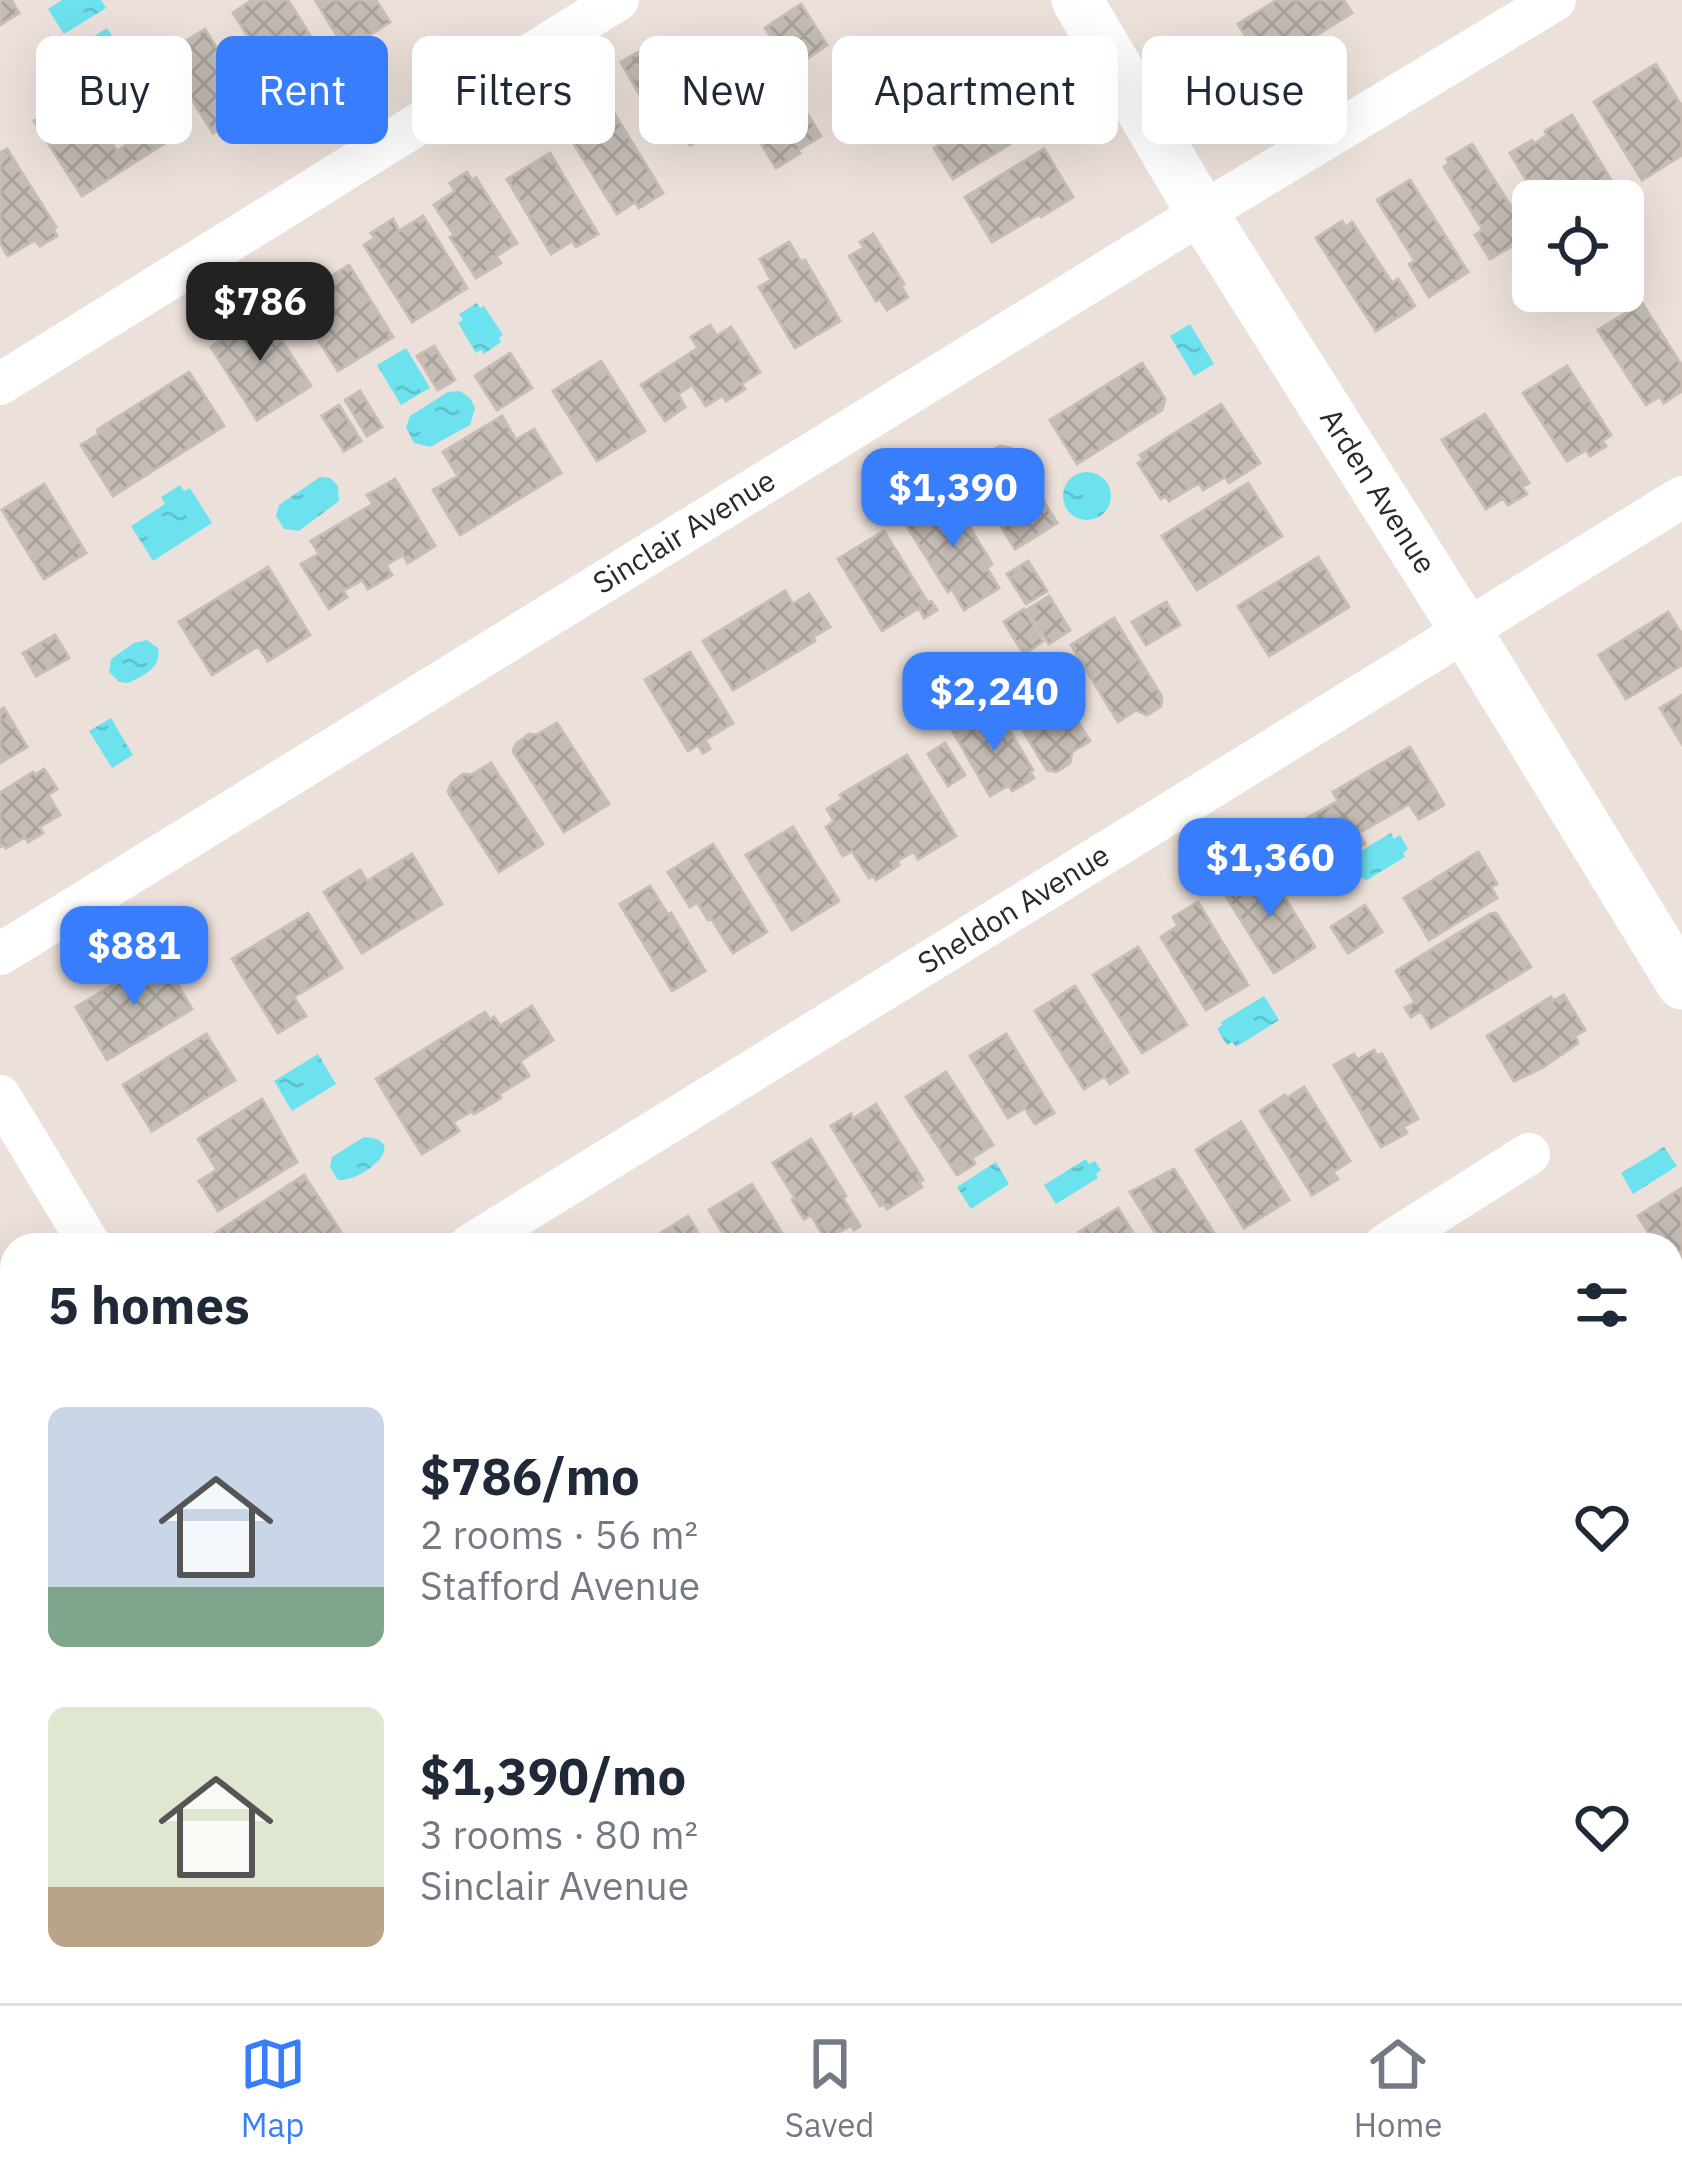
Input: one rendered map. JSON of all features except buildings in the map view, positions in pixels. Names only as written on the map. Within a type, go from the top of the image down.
[{"type":"street","points":[[0,384],[617,0]]},
{"type":"street","name":"Arden Avenue","points":[[1077,0],[1202,213],[1682,983]]},
{"type":"street","name":"Sinclair Avenue","points":[[0,954],[1555,0]]},
{"type":"street","name":"Sheldon Avenue","points":[[489,1233],[1682,497]]},
{"type":"street","points":[[0,1096],[83,1233]]},
{"type":"street","points":[[1403,1233],[1529,1154]]},
{"type":"water","points":[[62,0],[101,0],[106,8],[64,34],[48,9]]},
{"type":"water","points":[[477,303],[503,335],[484,354],[476,353],[458,323],[463,320],[459,314]]},
{"type":"water","points":[[1190,324],[1214,364],[1194,376],[1170,336]]},
{"type":"water","points":[[406,348],[430,388],[401,405],[377,365]]},
{"type":"water","points":[[460,391],[475,408],[470,425],[430,447],[414,443],[406,427],[410,416],[448,392]]},
{"type":"water","points":[[1087,472],[1104,479],[1111,496],[1104,513],[1087,520],[1070,513],[1063,496],[1070,479]]},
{"type":"water","points":[[320,477],[338,486],[339,501],[299,531],[284,529],[276,516],[279,505]]},
{"type":"water","points":[[180,485],[184,491],[190,488],[212,523],[153,561],[131,526],[165,504],[161,497]]},
{"type":"water","points":[[147,640],[158,648],[154,666],[128,683],[119,682],[109,672],[111,659]]},
{"type":"water","points":[[111,718],[133,755],[112,768],[89,731]]},
{"type":"water","points":[[1391,833],[1394,839],[1400,835],[1408,849],[1405,857],[1367,880],[1359,877],[1352,856]]},
{"type":"water","points":[[1264,996],[1279,1020],[1236,1047],[1232,1042],[1227,1045],[1217,1029],[1221,1022]]},
{"type":"water","points":[[318,1054],[336,1084],[292,1111],[274,1081]]},
{"type":"water","points":[[364,1137],[378,1139],[384,1152],[360,1174],[338,1180],[330,1167],[332,1157]]},
{"type":"water","points":[[1664,1147],[1677,1166],[1633,1194],[1621,1173]]},
{"type":"water","points":[[1086,1159],[1089,1164],[1095,1161],[1101,1170],[1098,1178],[1056,1204],[1044,1185]]},
{"type":"water","points":[[996,1162],[1009,1184],[971,1209],[957,1187]]}]
